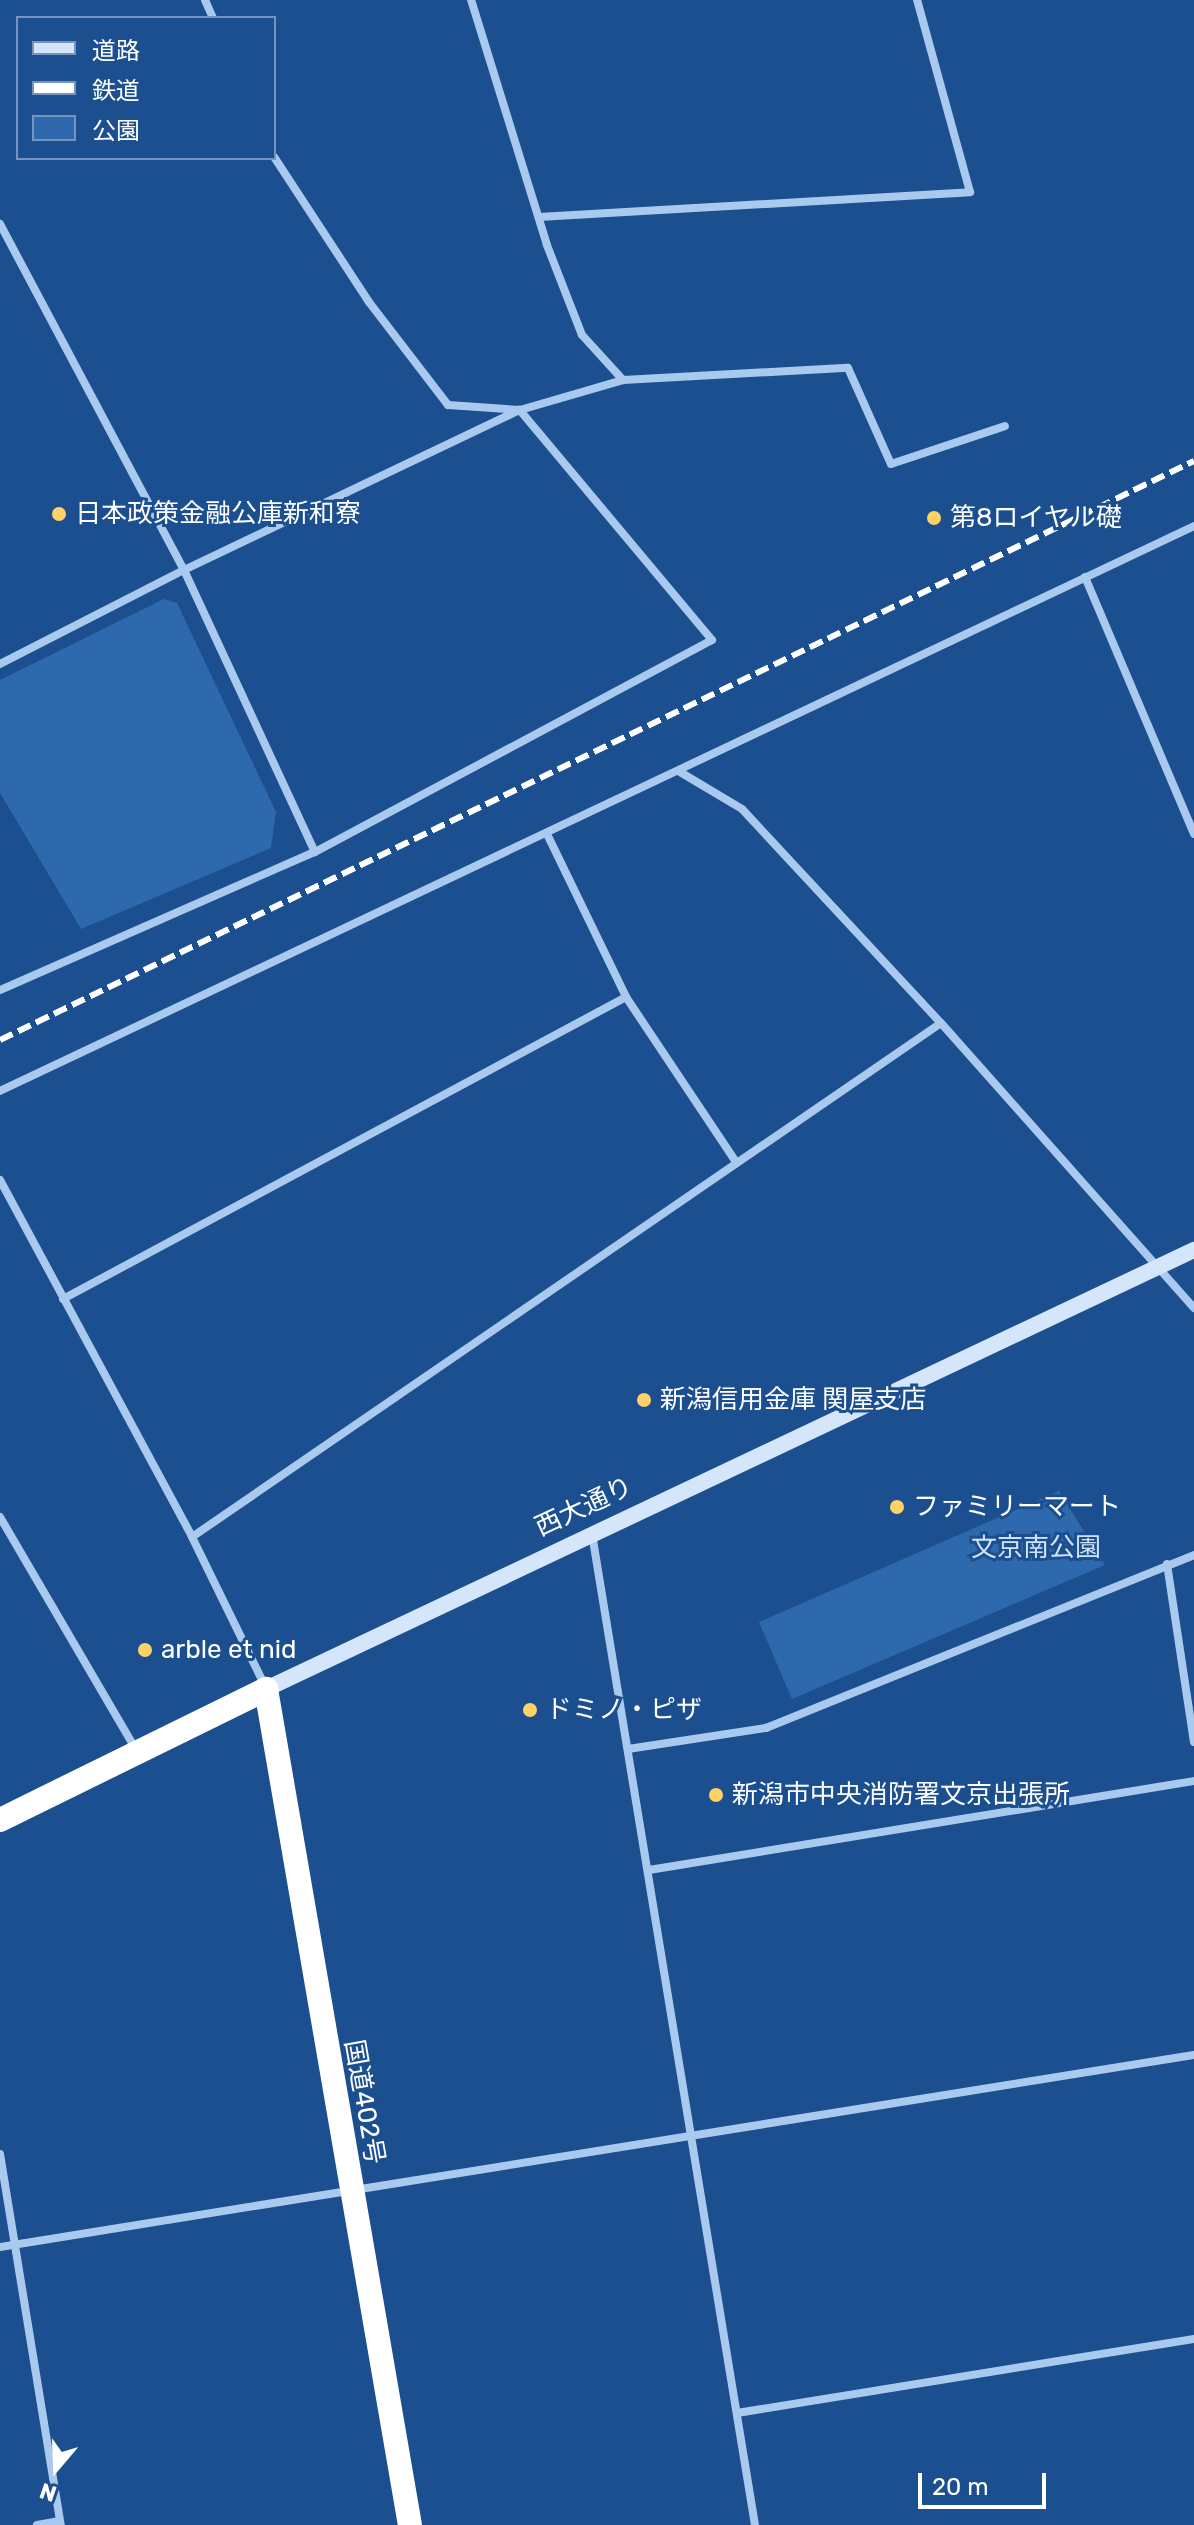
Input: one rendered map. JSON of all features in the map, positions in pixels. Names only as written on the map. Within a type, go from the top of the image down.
[{"type":"highway","name":"西大通り","points":[[0,1820],[266,1689]]},
{"type":"highway","name":"国道402号","points":[[266,1689],[410,2525]]},
{"type":"street","points":[[471,0],[539,217],[582,335],[623,380]]},
{"type":"street","points":[[539,217],[970,192],[917,0]]},
{"type":"street","points":[[0,990],[315,852],[712,640],[520,410],[448,405],[369,302],[276,160]]},
{"type":"street","points":[[0,224],[184,570],[315,852]]},
{"type":"street","points":[[0,664],[184,570],[520,410],[623,380],[848,368],[891,464],[1005,426]]},
{"type":"street","points":[[0,1091],[680,772],[1194,526]]},
{"type":"street","points":[[1085,577],[1194,834]]},
{"type":"street","points":[[680,772],[742,809],[941,1023],[1194,1308]]},
{"type":"street","points":[[547,834],[626,997],[736,1162]]},
{"type":"street","points":[[63,1299],[626,997]]},
{"type":"street","points":[[192,1537],[941,1023]]},
{"type":"street","points":[[0,1180],[192,1537],[266,1689]]},
{"type":"street","name":"西大通り","points":[[266,1689],[1194,1250]]},
{"type":"street","points":[[0,1517],[137,1752]]},
{"type":"street","points":[[592,1533],[755,2525]]},
{"type":"street","points":[[628,1749],[766,1728],[1194,1555]]},
{"type":"street","points":[[1167,1564],[1194,1742]]},
{"type":"street","points":[[649,1870],[1194,1781]]},
{"type":"street","points":[[0,2247],[1194,2055]]},
{"type":"street","points":[[0,2154],[60,2523],[37,2525]]},
{"type":"street","points":[[737,2413],[1194,2339]]},
{"type":"green space","points":[[164,599],[177,603],[276,812],[271,848],[81,929],[0,793],[0,680]]},
{"type":"green space","name":"文京南公園","points":[[1059,1491],[1105,1565],[792,1699],[759,1622]]},
{"type":"railway","points":[[0,1040],[1194,461]]},
{"type":"place","name":"日本政策金融公庫新和寮","points":[[59,514]]},
{"type":"place","name":"第8ロイヤル礎","points":[[934,518]]},
{"type":"place","name":"新潟信用金庫 関屋支店","points":[[644,1400]]},
{"type":"place","name":"ファミリーマート","points":[[897,1507]]},
{"type":"place","name":"arble et nid","points":[[145,1650]]},
{"type":"place","name":"ドミノ・ピザ","points":[[530,1710]]},
{"type":"place","name":"新潟市中央消防署文京出張所","points":[[716,1795]]}]
